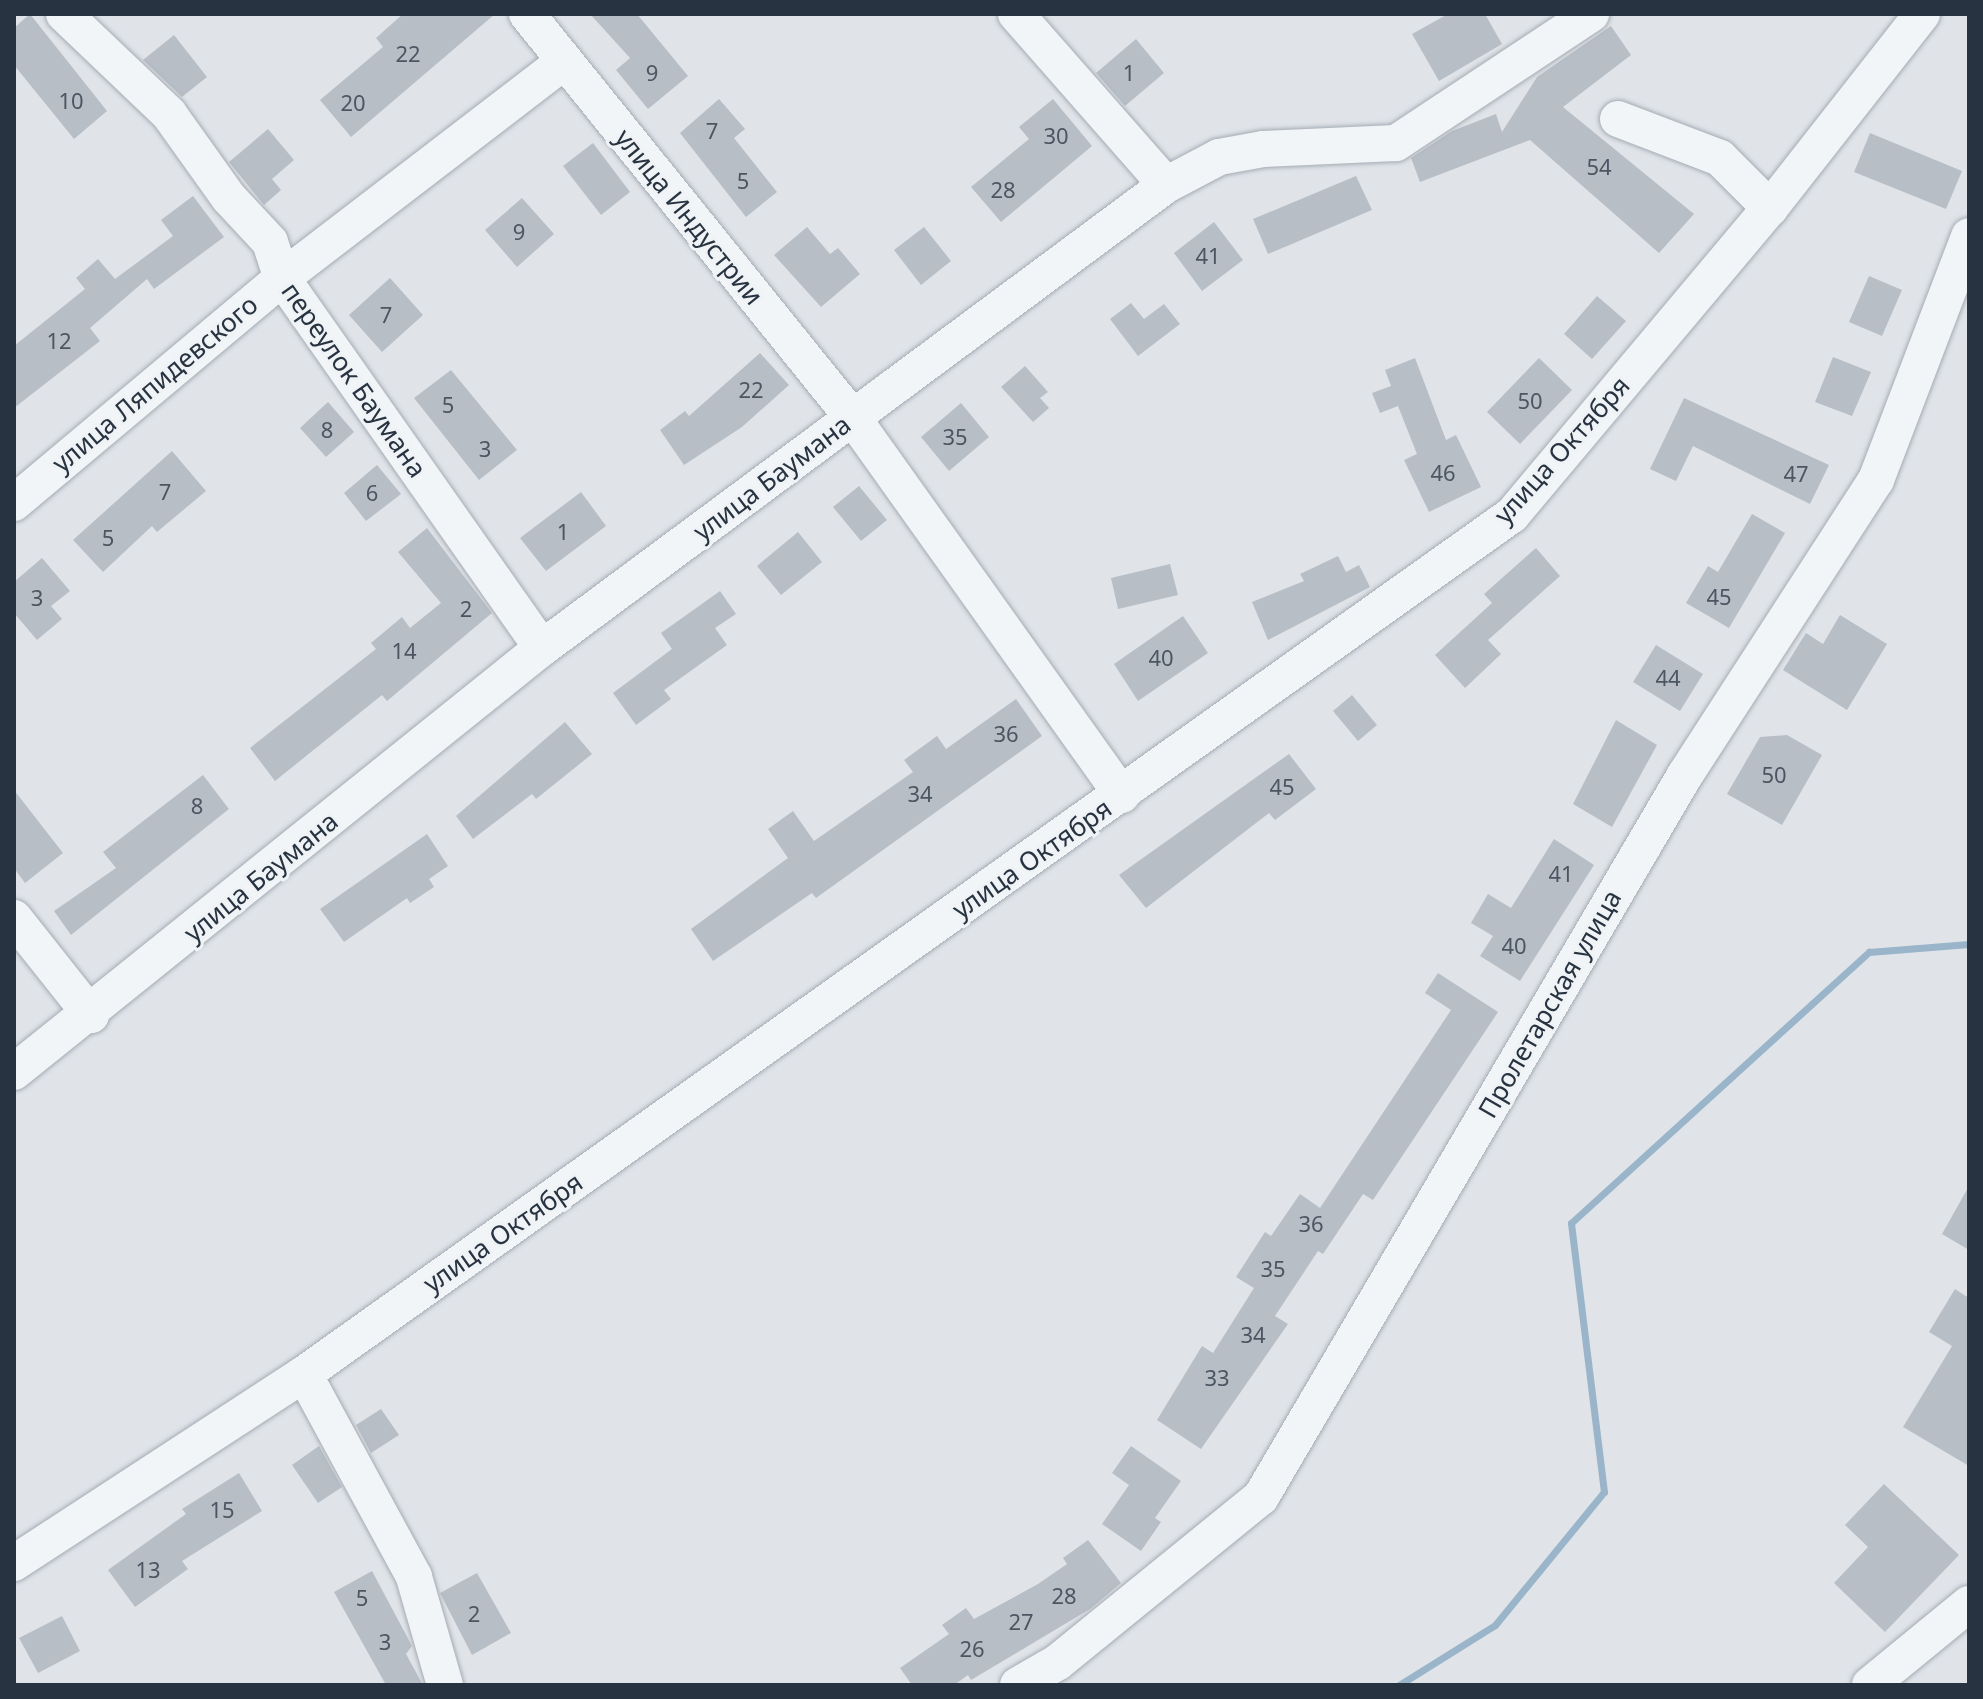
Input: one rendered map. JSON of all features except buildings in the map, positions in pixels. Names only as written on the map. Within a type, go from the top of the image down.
[{"type":"street","name":"переулок Баумана","points":[[64,14],[169,114],[229,198],[270,242],[282,278],[542,648]]},
{"type":"street","name":"улица Индустрии","points":[[527,14],[853,418],[1122,795]]},
{"type":"street","points":[[1016,14],[1166,185]]},
{"type":"street","name":"улица Баумана","points":[[14,1072],[91,1015],[542,648],[1166,185],[1219,157],[1263,149],[1396,143],[1591,14]]},
{"type":"street","name":"улица Октября","points":[[14,1563],[304,1374],[1512,515],[1770,208],[1922,14]]},
{"type":"street","name":"улица Ляпидевского","points":[[14,503],[282,278],[564,62]]},
{"type":"street","points":[[1618,119],[1720,158],[1770,208]]},
{"type":"street","name":"Пролетарская улица","points":[[1018,1685],[1058,1662],[1261,1497],[1685,775],[1876,480],[1969,236]]},
{"type":"street","points":[[14,918],[91,1015]]},
{"type":"street","points":[[304,1374],[414,1577],[445,1685]]},
{"type":"street","points":[[1870,1685],[1969,1604]]},
{"type":"waterway","points":[[1399,1685],[1495,1625],[1604,1492],[1571,1223],[1869,952],[1969,944]]}]
